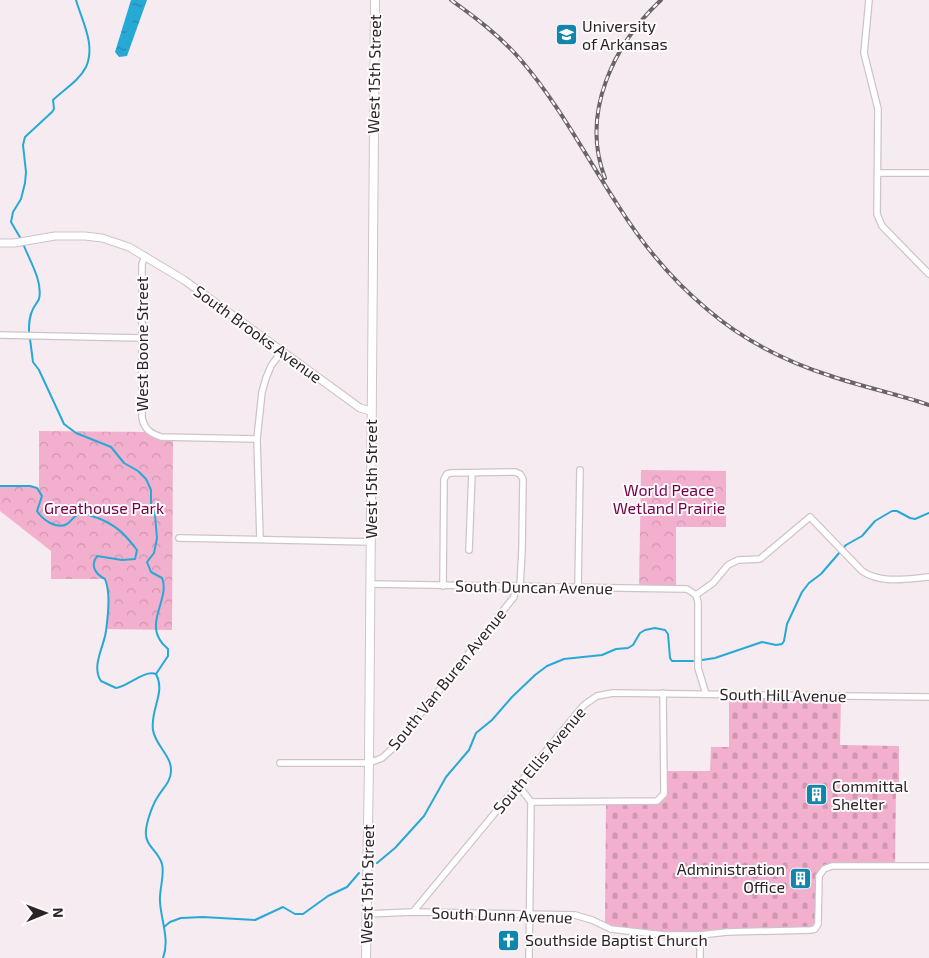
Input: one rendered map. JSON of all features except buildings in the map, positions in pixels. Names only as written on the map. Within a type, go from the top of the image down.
[{"type":"main road","name":"West 15th Street","points":[[366,958],[370,763],[375,0]]},
{"type":"street","points":[[869,0],[864,53],[878,109],[877,214],[882,226],[929,274]]},
{"type":"street","points":[[878,173],[929,173]]},
{"type":"street","name":"South Brooks Avenue","points":[[0,243],[14,243],[55,236],[85,236],[129,247],[184,280],[360,408],[371,412]]},
{"type":"street","name":"West Boone Street","points":[[145,256],[142,264],[141,338],[142,418],[144,426],[148,431],[161,437],[258,439]]},
{"type":"street","points":[[0,335],[141,338]]},
{"type":"street","points":[[260,538],[258,439],[262,392],[271,366],[282,352]]},
{"type":"street","points":[[578,587],[580,470]]},
{"type":"street","points":[[443,586],[444,479],[447,474],[515,472],[520,474],[523,479],[522,550],[518,587]]},
{"type":"street","points":[[469,550],[472,473]]},
{"type":"street","points":[[696,595],[713,583],[728,565],[738,560],[760,559],[810,517],[870,576],[882,579],[929,577]]},
{"type":"street","points":[[180,538],[260,538],[371,542]]},
{"type":"street","name":"South Duncan Avenue","points":[[371,584],[687,589],[696,595]]},
{"type":"street","name":"South Van Buren Avenue","points":[[370,763],[382,758],[392,749],[514,597],[518,587]]},
{"type":"street","name":"South Hill Avenue","points":[[696,595],[698,602],[698,668],[706,694],[929,697]]},
{"type":"street","name":"South Ellis Avenue","points":[[414,912],[590,700],[605,693],[706,694]]},
{"type":"street","points":[[530,802],[653,802],[661,798],[664,789],[663,693]]},
{"type":"street","points":[[280,763],[370,763]]},
{"type":"street","points":[[518,785],[530,802],[529,958]]},
{"type":"street","name":"South Dunn Avenue","points":[[366,914],[414,912],[575,916],[592,920],[611,929],[664,935],[816,929],[818,924],[819,876],[824,868],[832,866],[929,866]]},
{"type":"street","points":[[700,935],[700,958]]},
{"type":"green space","name":"Greathouse Park","points":[[39,431],[147,432],[173,437],[172,630],[106,629],[108,594],[105,579],[51,579],[51,551],[0,511],[0,486],[30,486],[39,488]]},
{"type":"green space","name":"World Peace Wetland Prairie","points":[[641,470],[726,471],[726,527],[676,527],[676,589],[639,588]]},
{"type":"green space","points":[[729,694],[841,696],[840,745],[899,746],[899,786],[896,787],[895,866],[832,866],[820,872],[817,927],[677,935],[605,926],[606,802],[661,798],[664,771],[710,771],[711,747],[729,747]]},
{"type":"water","points":[[131,0],[147,0],[127,56],[119,57],[115,52]]},
{"type":"waterway","points":[[21,239],[11,222],[13,212],[21,199],[25,183],[26,172],[23,145],[25,137],[52,112],[54,109],[53,100],[79,77],[89,59],[89,42],[76,0]]},
{"type":"waterway","points":[[24,246],[35,272],[40,292],[39,299],[31,314],[29,332]]},
{"type":"waterway","points":[[30,339],[33,362],[39,370],[64,424],[76,433],[111,447],[124,463],[138,471],[146,479],[151,490],[151,505],[155,515],[157,538],[154,553],[147,562],[151,572],[162,578],[164,585],[156,625],[160,640],[168,649],[168,656],[156,674],[159,681],[159,695],[154,715],[153,730],[157,741],[169,760],[171,775],[152,809],[146,835],[149,844],[160,859],[163,869],[160,897],[166,944],[163,958]]},
{"type":"waterway","points":[[0,486],[30,486],[37,488],[42,496],[37,511],[54,525],[67,524],[76,515],[83,513],[110,524],[120,531],[137,550],[135,559],[122,560],[97,556],[95,559],[94,566],[96,572],[105,579],[108,598],[106,631],[97,669],[101,681],[116,688],[146,674],[156,674]]},
{"type":"waterway","points":[[702,660],[715,658],[762,642],[776,645],[782,644],[787,624],[802,592],[809,583],[821,574],[846,545],[862,536],[875,521],[892,511],[897,511],[915,519],[929,513]]},
{"type":"waterway","points":[[377,863],[395,848],[424,816],[446,777],[469,750],[476,733],[492,720],[535,675],[547,666],[564,659],[602,655],[616,649],[628,648],[633,645],[640,633],[655,628],[665,630],[668,634],[670,658],[672,661],[693,661]]},
{"type":"waterway","points":[[164,927],[170,922],[181,918],[203,917],[255,920],[283,907],[295,914],[303,914],[328,896],[347,887],[359,873]]},
{"type":"railway","points":[[451,0],[496,35],[534,76],[560,112],[638,235],[659,262],[695,299],[736,331],[782,357],[843,380],[929,405]]},
{"type":"railway","points":[[605,178],[598,153],[597,129],[599,105],[606,81],[629,37],[661,0]]},
{"type":"place","name":"University of Arkansas","points":[[566,35]]},
{"type":"place","name":"Committal Shelter","points":[[816,795]]},
{"type":"place","name":"Administration Office","points":[[801,878]]},
{"type":"place","name":"Southside Baptist Church","points":[[509,940]]}]
